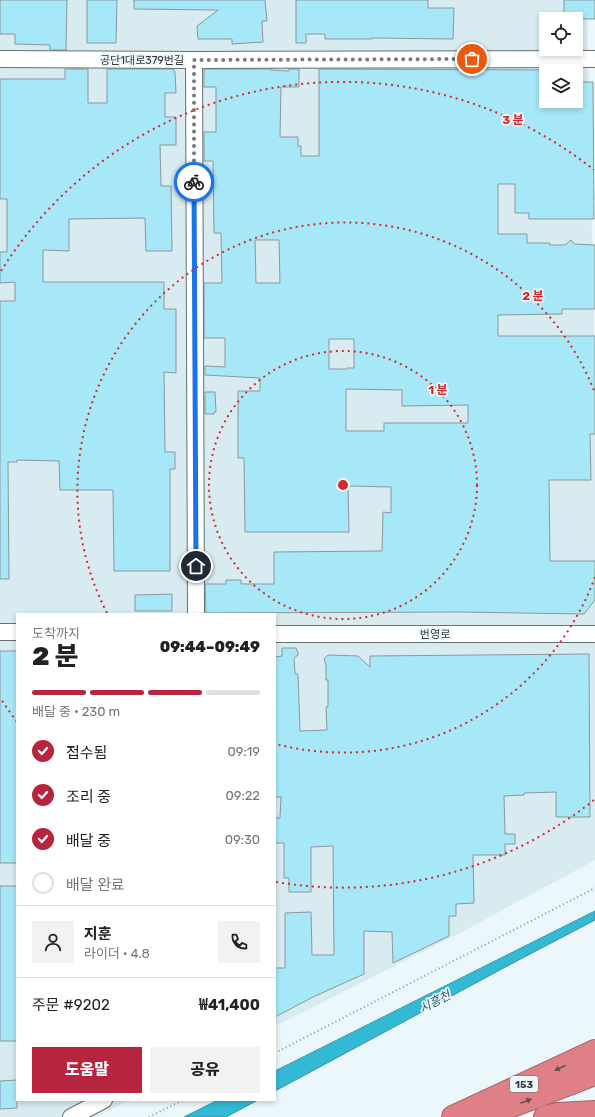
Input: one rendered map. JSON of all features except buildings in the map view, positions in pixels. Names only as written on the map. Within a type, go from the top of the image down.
[{"type":"highway","name":"153","points":[[452,1117],[595,1051]]},
{"type":"highway","name":"153","points":[[490,1117],[507,1108],[595,1074]]},
{"type":"highway","points":[[545,1117],[558,1114],[595,1112]]},
{"type":"street","name":"공단1대로379번길","points":[[0,59],[595,59]]},
{"type":"street","points":[[194,60],[196,613]]},
{"type":"street","points":[[0,632],[16,632]]},
{"type":"street","name":"번영로","points":[[276,634],[595,634]]},
{"type":"street","points":[[71,1117],[102,1101]]},
{"type":"path","points":[[276,1052],[595,888]]},
{"type":"path","points":[[149,1117],[181,1101]]},
{"type":"shaded area","points":[[0,0],[587,0],[595,378],[595,860],[460,933],[276,1025],[276,613],[16,613],[16,1101],[127,1101],[96,1117],[0,1117]]},
{"type":"water","name":"시흥천","points":[[595,911],[595,920],[276,1090],[276,1070]]},
{"type":"water","points":[[216,1101],[256,1101],[226,1117],[184,1117]]},
{"type":"way so far","points":[[194,182],[194,60],[472,59]]},
{"type":"route","points":[[194,182],[196,566]]}]
